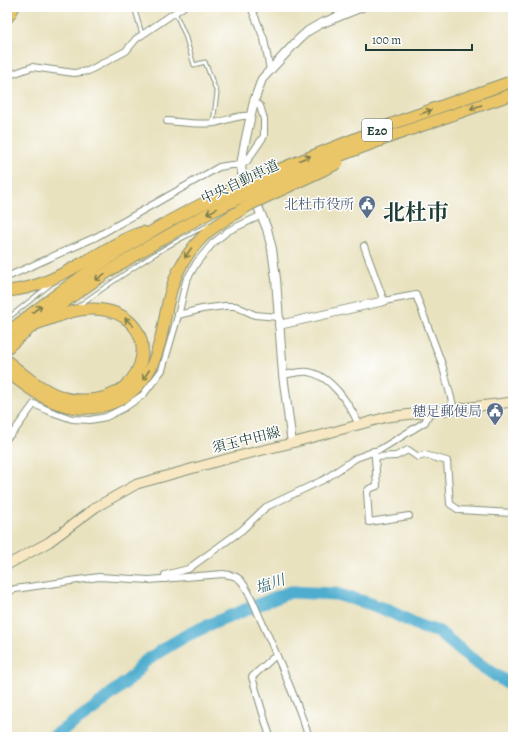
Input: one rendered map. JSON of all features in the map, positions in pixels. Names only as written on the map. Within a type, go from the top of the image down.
[{"type":"highway","points":[[7,18],[14,7]]},
{"type":"highway","name":"中央自動車道","points":[[7,333],[55,295],[160,226],[247,194],[291,164],[397,122],[513,81]]},
{"type":"highway","name":"中央自動車道","points":[[9,346],[33,325],[102,275],[198,218],[294,173],[400,133],[513,94]]},
{"type":"highway","points":[[7,371],[30,390],[47,400],[73,408],[84,409],[102,406],[125,397],[141,383],[152,365],[157,352],[170,288],[182,263],[198,240],[210,228],[220,222],[247,194]]},
{"type":"highway","points":[[7,291],[38,284],[71,269],[128,237],[160,226]]},
{"type":"highway","points":[[7,361],[36,384],[63,398],[75,400],[88,400],[114,394],[131,381],[140,366],[143,347],[137,331],[130,322],[122,316],[104,310],[83,310],[33,325]]},
{"type":"main road","name":"須玉中田線","points":[[7,565],[49,542],[96,507],[133,486],[224,460],[387,417],[513,402]]},
{"type":"street","points":[[7,76],[32,67],[74,73],[88,71],[126,51],[136,39],[183,7]]},
{"type":"street","points":[[251,7],[264,40],[270,70]]},
{"type":"street","points":[[292,443],[283,375],[276,279],[272,249],[262,215],[242,172],[241,165],[254,101],[262,79],[308,31],[320,24],[362,7]]},
{"type":"street","points":[[7,277],[96,237],[219,167],[241,165],[247,161],[264,136],[264,119],[262,110],[254,101]]},
{"type":"street","points":[[167,121],[213,123],[236,116],[251,116]]},
{"type":"street","points":[[7,438],[34,404],[49,411],[72,418],[90,420],[106,417],[124,408],[143,395],[162,370],[186,281],[197,262],[213,243],[228,231],[262,215]]},
{"type":"street","points":[[364,246],[384,301]]},
{"type":"street","points":[[178,315],[202,309],[235,306],[255,315],[279,321],[416,295],[442,364],[454,409]]},
{"type":"street","points":[[283,375],[306,372],[317,374],[341,394],[353,411],[359,425]]},
{"type":"street","points":[[374,454],[425,422],[430,412]]},
{"type":"street","points":[[165,579],[165,575],[188,569],[208,556],[242,530],[266,507],[325,480],[356,458],[374,454],[396,456],[408,450],[418,457],[425,455],[447,460],[450,504],[459,510],[513,513]]},
{"type":"street","points":[[374,454],[377,486],[369,489],[367,492],[369,522],[409,516]]},
{"type":"street","points":[[7,592],[15,589],[99,577],[149,580],[224,574],[234,576],[242,582],[248,591],[297,701],[309,737]]},
{"type":"street","points":[[270,737],[252,677],[276,655]]},
{"type":"lane","points":[[134,7],[142,35]]},
{"type":"lane","points":[[175,12],[185,35],[194,65],[205,62],[217,93],[213,123]]},
{"type":"lane","points":[[67,314],[119,278],[170,246],[208,226],[220,222]]},
{"type":"lane","points":[[7,319],[71,269]]},
{"type":"waterway","name":"塩川","points":[[53,737],[93,709],[132,677],[143,663],[162,650],[187,635],[211,624],[290,592],[336,594],[371,604],[422,627],[439,632],[470,658],[513,687]]},
{"type":"place","name":"北杜市役所","points":[[367,219]]},
{"type":"place","name":"穂足郵便局","points":[[495,426]]},
{"type":"district","name":"北杜市","points":[[416,213]]}]
